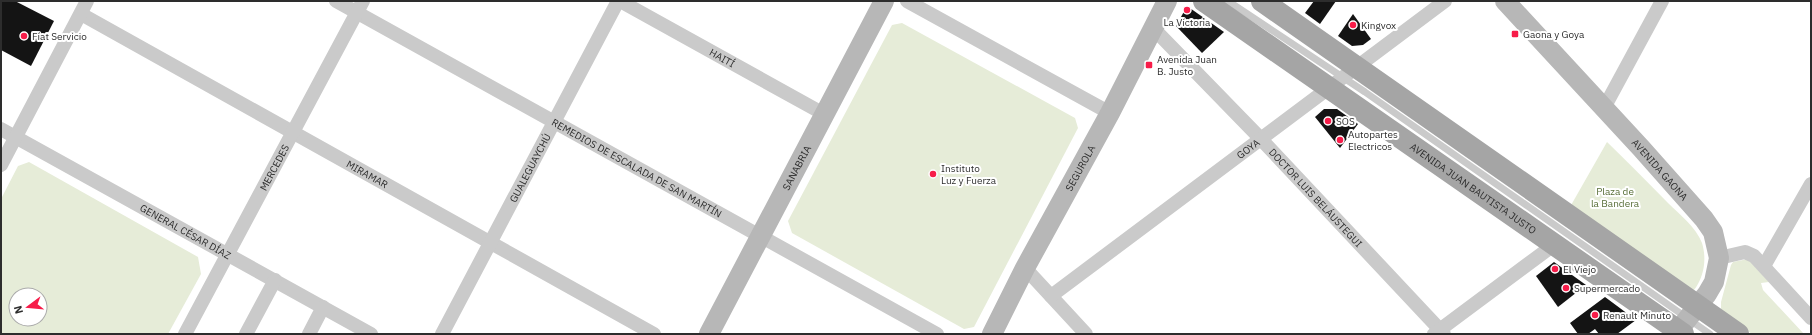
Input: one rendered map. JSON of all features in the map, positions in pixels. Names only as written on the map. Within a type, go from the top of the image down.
[{"type":"main road","name":"AVENIDA JUAN BAUTISTA JUSTO","points":[[1204,1],[1344,78],[1684,325]]},
{"type":"main road","name":"AVENIDA JUAN BAUTISTA JUSTO","points":[[1262,1],[1344,78],[1555,244],[1684,325],[1738,334]]},
{"type":"street","points":[[1,165],[87,1]]},
{"type":"street","name":"REMEDIOS DE ESCALADA DE SAN MARTÍN","points":[[336,1],[360,7],[554,121],[937,334]]},
{"type":"street","name":"HAITÍ","points":[[619,1],[824,114]]},
{"type":"street","name":"GUALEGUAYCHÚ","points":[[442,334],[619,1]]},
{"type":"street","name":"SANABRIA","points":[[709,334],[884,1]]},
{"type":"street","points":[[907,1],[1110,113]]},
{"type":"street","name":"SEGUROLA","points":[[992,334],[1025,268],[1110,113],[1167,1]]},
{"type":"street","name":"GOYA","points":[[1051,296],[1260,138],[1344,78],[1445,1]]},
{"type":"street","name":"AVENIDA GAONA","points":[[1505,1],[1604,108],[1707,223],[1716,240],[1719,258]]},
{"type":"street","points":[[1604,108],[1662,1]]},
{"type":"street","name":"MERCEDES","points":[[185,334],[360,7]]},
{"type":"street","name":"MIRAMAR","points":[[81,14],[654,334]]},
{"type":"street","name":"DOCTOR LUIS BELÁUSTEGUI","points":[[1153,28],[1260,138],[1439,333]]},
{"type":"street","name":"GENERAL CÉSAR DÍAZ","points":[[1,129],[370,334]]},
{"type":"street","points":[[1764,266],[1811,184]]},
{"type":"street","points":[[1439,333],[1555,244]]},
{"type":"street","points":[[1684,325],[1714,282],[1719,258],[1745,252],[1754,256],[1811,318]]},
{"type":"street","points":[[1025,268],[1086,334]]},
{"type":"street","points":[[246,334],[275,280]]},
{"type":"street","points":[[309,334],[323,307]]},
{"type":"lane","points":[[1228,1],[1344,78],[1441,146],[1684,325],[1710,334]]},
{"type":"lane","points":[[1344,78],[1366,83],[1419,122],[1441,146]]},
{"type":"green space","name":"Instituto Luz y Fuerza","points":[[902,23],[1075,118],[1078,128],[974,327],[964,329],[792,233],[788,221],[892,25]]},
{"type":"green space","name":"Plaza de la Bandera","points":[[1607,142],[1687,222],[1699,237],[1704,249],[1704,268],[1694,290],[1570,207]]},
{"type":"green space","points":[[29,162],[198,257],[201,274],[168,334],[1,334],[1,199],[18,166]]},
{"type":"green space","points":[[1748,259],[1769,282],[1761,283],[1763,290],[1804,334],[1752,334],[1725,315],[1721,309],[1721,302],[1731,265],[1733,262]]},
{"type":"building","name":"Fiat Servicio","points":[[1,1],[15,1],[54,21],[31,66],[1,50]]},
{"type":"building","points":[[1314,1],[1336,1],[1320,24],[1305,13]]},
{"type":"building","points":[[1187,6],[1224,32],[1202,53],[1176,26]]},
{"type":"building","name":"Kingvox","points":[[1353,14],[1371,39],[1363,45],[1352,46],[1338,36]]},
{"type":"building","points":[[1324,109],[1337,109],[1358,124],[1340,148],[1315,117]]},
{"type":"building","name":"Supermercado","points":[[1554,262],[1586,285],[1558,307],[1536,276]]},
{"type":"building","points":[[1605,297],[1636,320],[1617,334],[1599,334],[1595,329],[1588,334],[1578,334],[1570,323]]},
{"type":"place","name":"La Victoria","points":[[1187,10]]},
{"type":"place","name":"Kingvox","points":[[1353,25]]},
{"type":"place","name":"Gaona y Goya","points":[[1515,34]]},
{"type":"place","name":"Fiat Servicio","points":[[24,36]]},
{"type":"place","name":"Avenida Juan B. Justo","points":[[1149,65]]},
{"type":"place","name":"SOS","points":[[1328,121]]},
{"type":"place","name":"Autopartes Electricos","points":[[1340,140]]},
{"type":"place","name":"Instituto Luz y Fuerza","points":[[933,174]]},
{"type":"place","name":"El Viejo","points":[[1555,269]]},
{"type":"place","name":"Supermercado","points":[[1566,288]]},
{"type":"place","name":"Renault Minuto","points":[[1595,315]]}]
